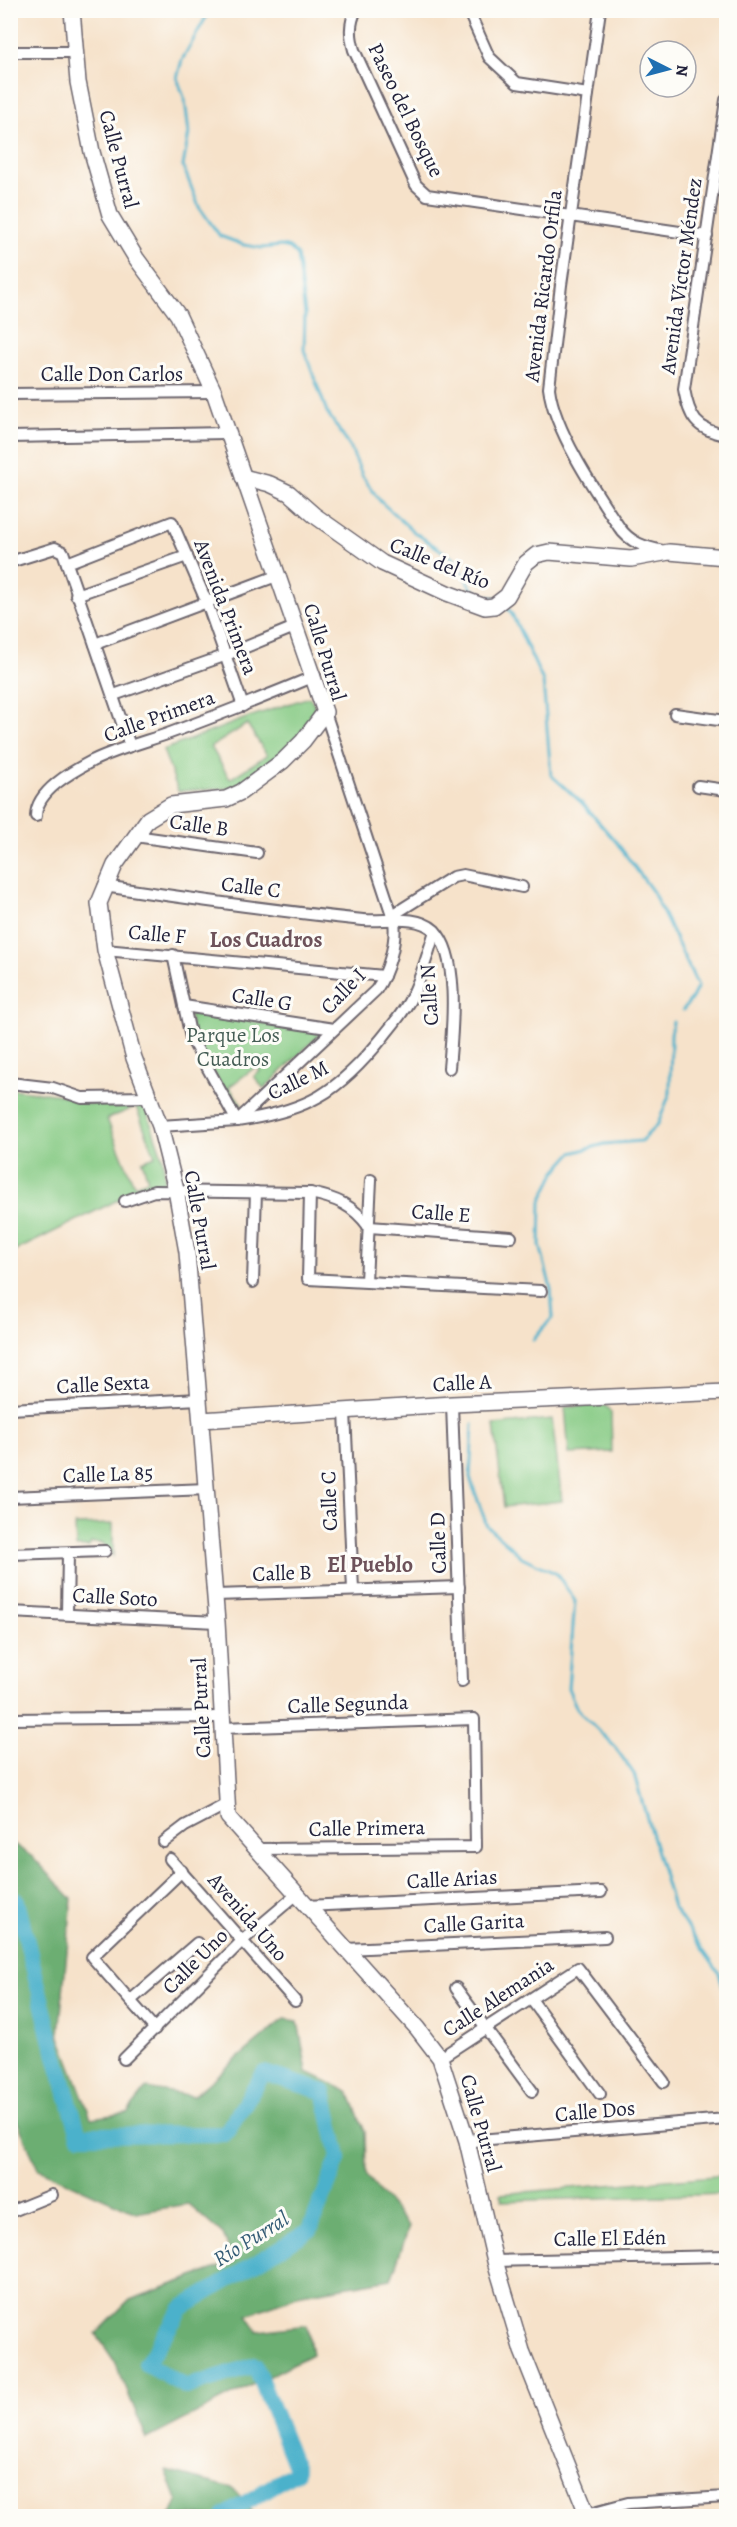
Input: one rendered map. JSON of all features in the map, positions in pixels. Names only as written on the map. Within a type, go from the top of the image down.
[{"type":"street","name":"Calle Purral","points":[[72,10],[78,82],[92,152],[110,215],[136,258],[178,315],[214,392],[315,676],[325,712],[290,754],[241,792],[226,799],[171,805],[148,819],[115,865],[99,903],[105,950],[134,1058],[160,1126],[176,1190],[187,1252],[217,1622],[228,1816],[417,2028],[440,2058],[467,2140],[495,2261],[522,2351],[588,2515]]},
{"type":"street","name":"Paseo del Bosque","points":[[356,10],[351,20],[350,37],[354,50],[416,185],[427,195],[707,236]]},
{"type":"street","points":[[468,10],[493,63],[517,83],[588,94]]},
{"type":"street","name":"Avenida Ricardo Orfila","points":[[600,10],[550,373],[551,403],[561,428],[626,538],[644,546],[669,552]]},
{"type":"street","points":[[10,52],[75,52]]},
{"type":"street","name":"Avenida Víctor Méndez","points":[[726,100],[722,168],[707,236],[684,389],[694,420],[707,430],[726,435]]},
{"type":"street","name":"Calle Don Carlos","points":[[10,394],[214,392]]},
{"type":"street","points":[[10,437],[227,433]]},
{"type":"street","name":"Calle del Río","points":[[243,477],[270,484],[289,493],[314,515],[382,563],[485,607],[494,606],[507,596],[526,563],[536,555],[549,552],[631,559],[669,552],[726,557]]},
{"type":"street","name":"Avenida Primera","points":[[67,563],[172,522],[207,603],[243,706]]},
{"type":"street","points":[[10,562],[56,548],[63,552],[130,746]]},
{"type":"street","points":[[76,595],[188,556]]},
{"type":"street","points":[[95,644],[279,575]]},
{"type":"street","points":[[114,695],[224,656],[297,626]]},
{"type":"street","name":"Calle Primera","points":[[36,816],[38,802],[66,777],[91,761],[243,706],[315,676]]},
{"type":"street","name":"Calle I","points":[[237,1121],[376,990],[384,976],[393,940],[392,918],[359,809],[325,712]]},
{"type":"street","points":[[675,714],[726,721]]},
{"type":"street","points":[[698,786],[726,790]]},
{"type":"street","name":"Calle B","points":[[135,836],[258,853]]},
{"type":"street","points":[[392,918],[453,877],[463,875],[522,887]]},
{"type":"street","name":"Calle C","points":[[105,886],[252,907],[392,918]]},
{"type":"street","points":[[392,918],[413,920],[435,931]]},
{"type":"street","name":"Calle N","points":[[435,931],[444,948],[451,973],[449,1068]]},
{"type":"street","name":"Calle M","points":[[237,1121],[274,1116],[296,1108],[321,1096],[342,1082],[359,1066],[412,997],[435,931]]},
{"type":"street","name":"Calle F","points":[[105,950],[384,976]]},
{"type":"street","points":[[160,1126],[237,1121],[191,1038],[173,955]]},
{"type":"street","name":"Calle G","points":[[184,1006],[334,1029]]},
{"type":"street","points":[[10,1083],[53,1088],[82,1098],[149,1097]]},
{"type":"street","points":[[366,1281],[371,1180]]},
{"type":"street","points":[[124,1201],[154,1191],[176,1190],[310,1193],[331,1197],[346,1204],[360,1214],[369,1227]]},
{"type":"street","points":[[253,1282],[256,1192]]},
{"type":"street","points":[[310,1193],[308,1279],[541,1291]]},
{"type":"street","name":"Calle E","points":[[369,1227],[511,1237]]},
{"type":"street","name":"Calle A","points":[[201,1420],[452,1404],[726,1392]]},
{"type":"street","name":"Calle Sexta","points":[[10,1409],[199,1399]]},
{"type":"street","name":"Calle D","points":[[452,1404],[462,1681]]},
{"type":"street","name":"Calle C","points":[[345,1411],[353,1590]]},
{"type":"street","name":"Calle La 85","points":[[10,1497],[207,1489]]},
{"type":"street","points":[[10,1554],[105,1551]]},
{"type":"street","points":[[67,1614],[68,1553]]},
{"type":"street","name":"Calle B","points":[[215,1595],[459,1587]]},
{"type":"street","name":"Calle Soto","points":[[10,1612],[217,1622]]},
{"type":"street","name":"Calle Segunda","points":[[10,1719],[223,1722],[474,1719],[476,1847]]},
{"type":"street","points":[[164,1842],[185,1826],[227,1804]]},
{"type":"street","name":"Calle Primera","points":[[258,1849],[476,1847]]},
{"type":"street","name":"Avenida Uno","points":[[170,1859],[295,2001]]},
{"type":"street","points":[[155,2029],[92,1956],[182,1871]]},
{"type":"street","name":"Calle Arias","points":[[301,1900],[601,1892]]},
{"type":"street","name":"Calle Uno","points":[[124,2059],[243,1940],[301,1900]]},
{"type":"street","name":"Calle Garita","points":[[346,1949],[605,1937]]},
{"type":"street","points":[[131,2000],[196,1943]]},
{"type":"street","name":"Calle Alemania","points":[[440,2058],[578,1968],[664,2082]]},
{"type":"street","points":[[456,1988],[532,2091]]},
{"type":"street","points":[[531,1999],[600,2094]]},
{"type":"street","name":"Calle Dos","points":[[467,2140],[726,2119]]},
{"type":"street","points":[[10,2212],[52,2195]]},
{"type":"street","name":"Calle El Edén","points":[[495,2261],[726,2256]]},
{"type":"street","points":[[588,2515],[628,2503],[726,2497]]},
{"type":"green space","points":[[309,697],[314,703],[315,713],[300,735],[276,757],[234,788],[178,791],[163,750]],"holes":[[[247,724],[267,755],[230,779],[211,747]]]},
{"type":"green space","name":"Parque Los Cuadros","points":[[188,1010],[321,1033],[264,1089],[254,1076],[260,1071],[257,1066],[229,1087],[243,1106],[233,1106],[194,1038]]},
{"type":"green space","points":[[11,1089],[61,1095],[87,1104],[134,1103],[146,1109],[163,1159],[165,1182],[130,1194],[11,1253]],"holes":[[[136,1107],[155,1156],[142,1161],[148,1180],[134,1185],[107,1119]]]},
{"type":"green space","points":[[603,1405],[611,1413],[612,1452],[569,1454],[565,1407]]},
{"type":"green space","points":[[552,1419],[562,1501],[504,1507],[494,1425]]},
{"type":"green space","points":[[113,1524],[113,1556],[103,1543],[91,1543],[89,1547],[76,1547],[75,1525]]},
{"type":"green space","points":[[11,1842],[34,1858],[72,1899],[59,2034],[91,2118],[127,2113],[147,2088],[193,2096],[284,2019],[298,2021],[307,2072],[349,2092],[365,2132],[366,2176],[409,2227],[391,2279],[302,2294],[247,2315],[258,2331],[307,2325],[312,2354],[147,2439],[115,2362],[96,2334],[130,2300],[234,2262],[223,2235],[188,2204],[136,2213],[38,2169],[11,2107]]},
{"type":"green space","points":[[726,2175],[726,2194],[502,2201],[500,2194]]},
{"type":"green space","points":[[166,2471],[232,2488],[256,2516],[171,2516],[178,2502]]},
{"type":"waterway","points":[[210,10],[182,60],[177,78],[185,100],[189,133],[183,166],[199,207],[220,236],[244,245],[262,248],[281,246],[290,248],[297,255],[305,314],[304,350],[327,412],[350,447],[363,477],[380,501],[414,532],[454,559],[472,589],[485,596],[496,598]]},
{"type":"waterway","points":[[503,604],[511,612],[543,681],[551,775],[582,803],[617,843],[653,892],[698,986],[683,1010]]},
{"type":"waterway","points":[[533,1340],[553,1317],[551,1289],[540,1245],[541,1201],[556,1171],[572,1153],[605,1144],[641,1141],[658,1124],[670,1093],[673,1022]]},
{"type":"waterway","points":[[473,1424],[470,1478],[487,1526],[522,1557],[557,1574],[575,1601],[568,1688],[577,1709],[615,1747],[634,1774],[673,1907],[719,1973],[726,1995]]},
{"type":"waterway","name":"Río Purral","points":[[10,1899],[17,1901],[51,2039],[79,2135],[225,2134],[264,2073],[324,2092],[339,2157],[310,2230],[182,2308],[146,2364],[186,2387],[255,2365],[297,2471],[224,2516]]},
{"type":"district","name":"Los Cuadros","points":[[266,940]]},
{"type":"district","name":"El Pueblo","points":[[370,1565]]}]
